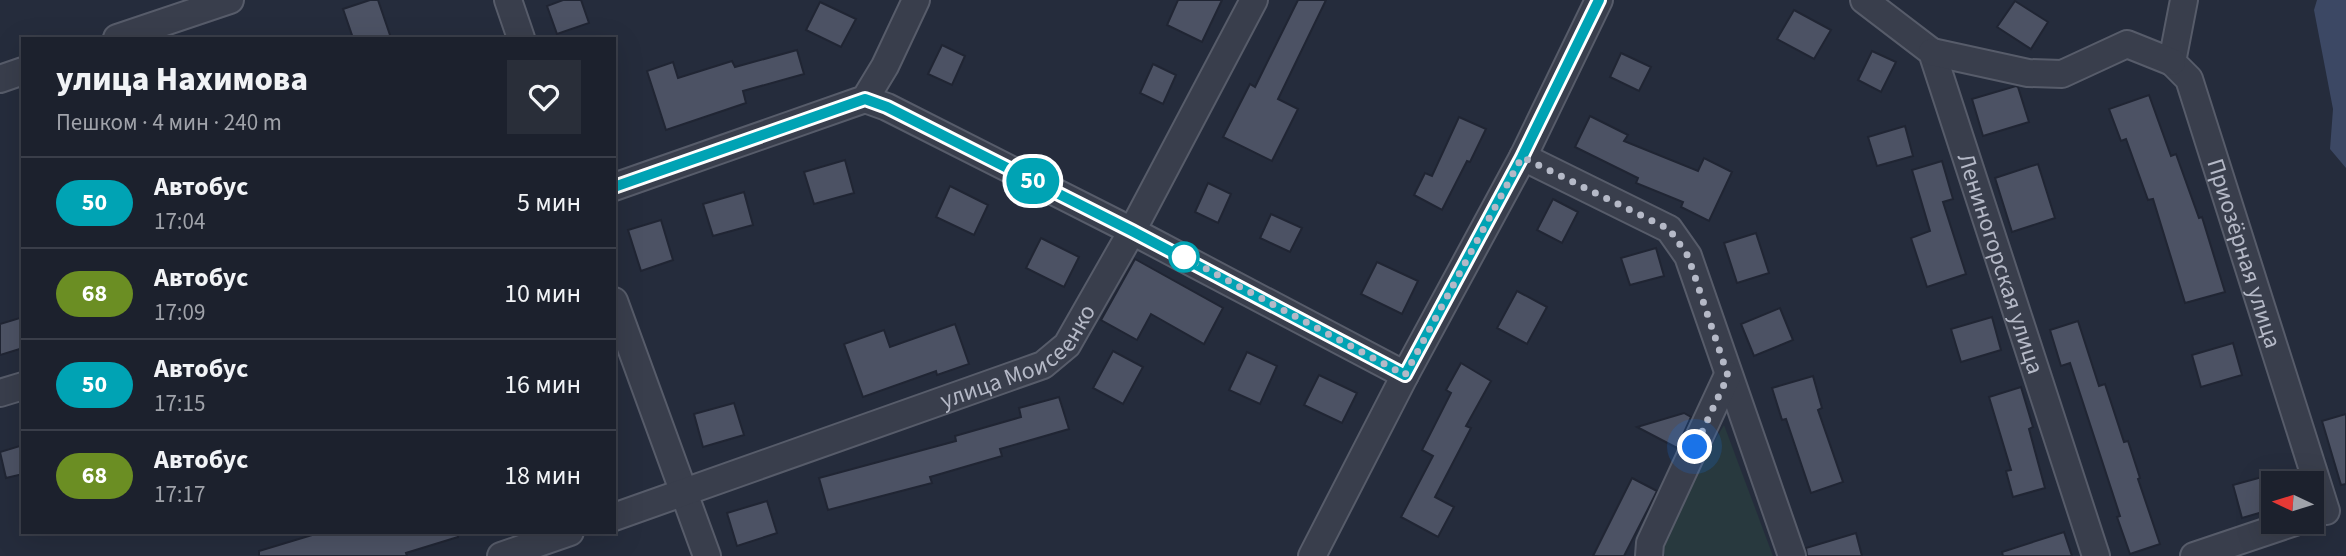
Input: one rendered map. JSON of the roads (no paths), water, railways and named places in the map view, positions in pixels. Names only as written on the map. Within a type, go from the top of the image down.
[{"type":"street","points":[[120,37],[230,0]]},
{"type":"street","points":[[508,0],[521,37]]},
{"type":"street","points":[[865,99],[885,66],[916,0]]},
{"type":"street","name":"улица Моисеенко","points":[[616,516],[1043,365],[1067,345],[1132,231],[1255,0]]},
{"type":"street","points":[[1312,556],[1522,157],[1599,0]]},
{"type":"street","points":[[1864,0],[1932,52],[2028,73],[2062,75],[2127,44],[2172,62],[2184,0]]},
{"type":"street","name":"Лениногорская улица","points":[[1932,52],[2096,556]]},
{"type":"street","name":"Приозёрная улица","points":[[2172,62],[2189,79],[2328,511]]},
{"type":"street","points":[[0,79],[21,72]]},
{"type":"street","points":[[616,186],[865,99],[887,107],[1132,231],[1405,375]]},
{"type":"street","points":[[1522,157],[1669,229],[1688,256],[1792,556]]},
{"type":"street","points":[[616,307],[708,556]]},
{"type":"street","points":[[1649,556],[1650,543],[1728,376]]},
{"type":"street","points":[[0,393],[21,387]]},
{"type":"street","points":[[2194,556],[2261,533]]},
{"type":"street","points":[[500,556],[564,534]]},
{"type":"water","points":[[2317,0],[2346,0],[2346,168],[2330,149],[2333,109],[2314,10]]}]
